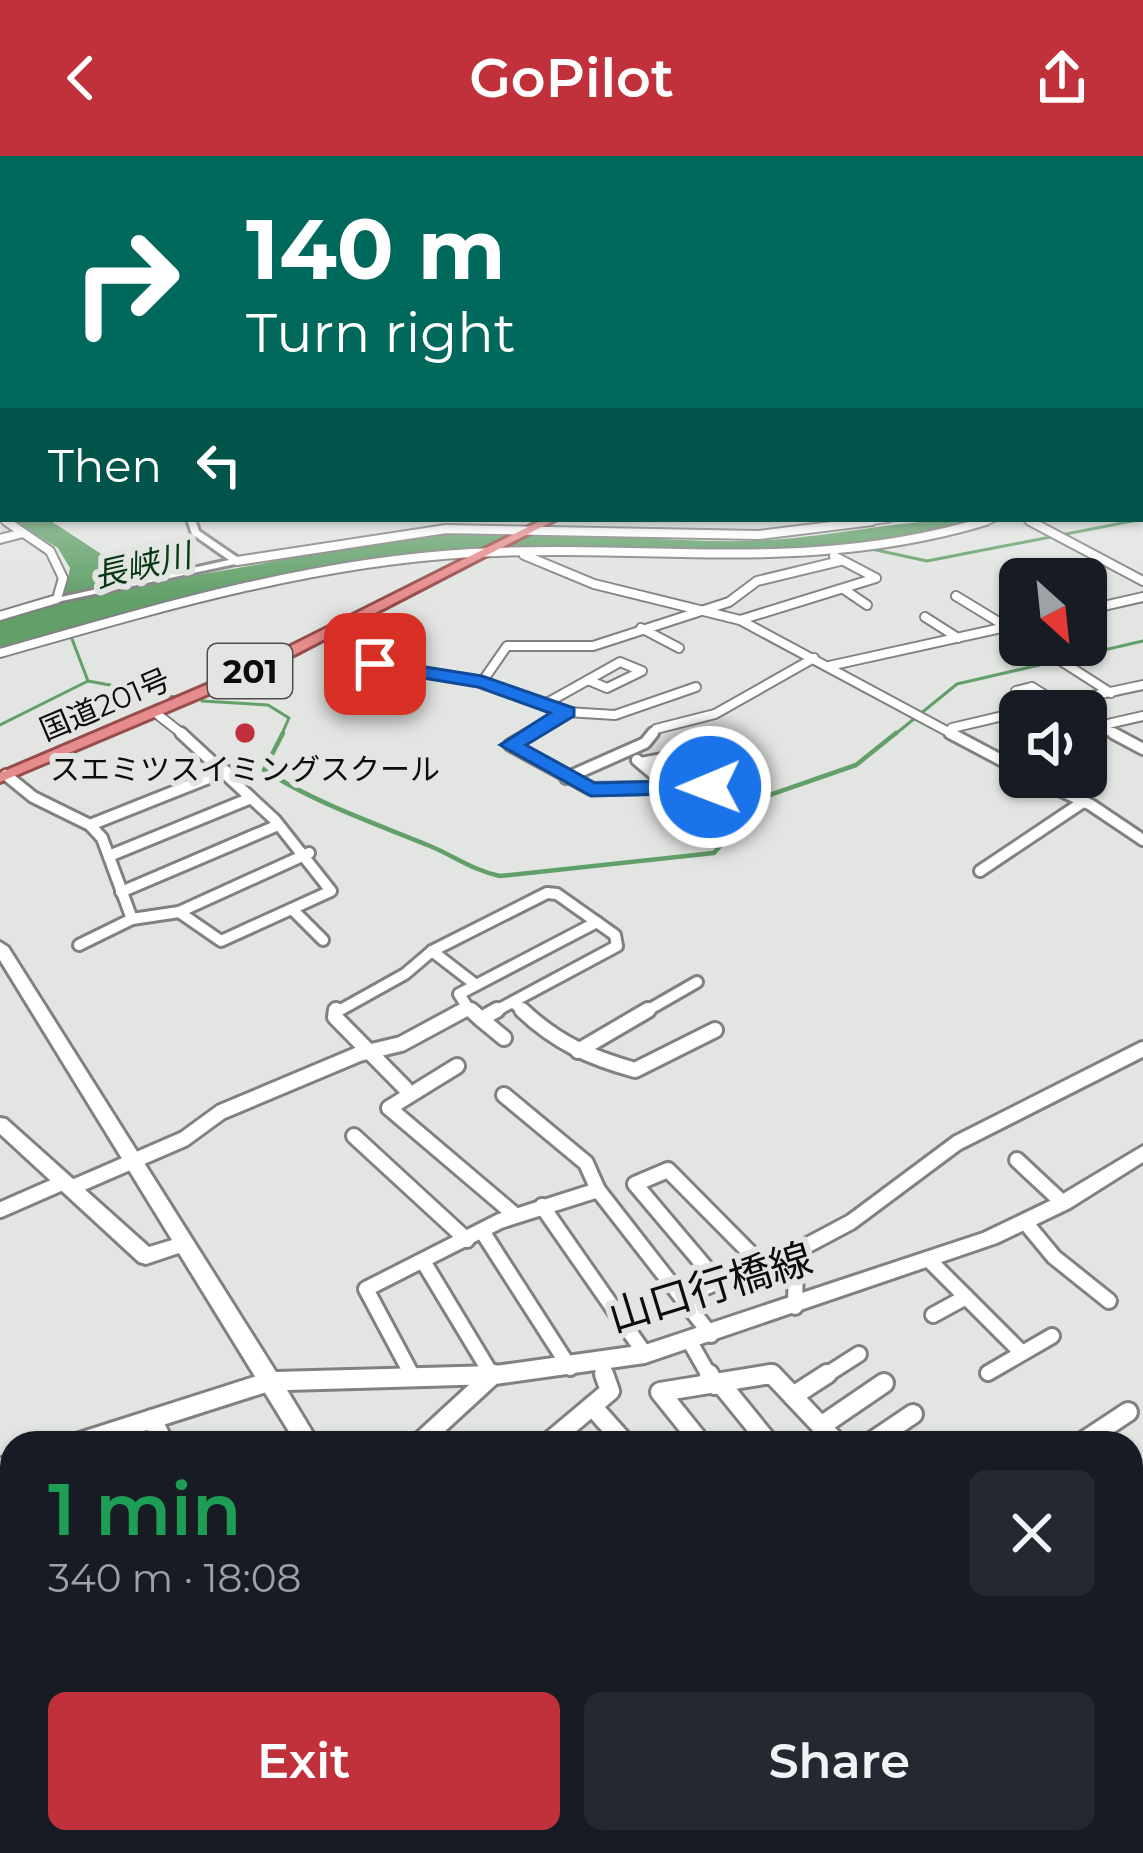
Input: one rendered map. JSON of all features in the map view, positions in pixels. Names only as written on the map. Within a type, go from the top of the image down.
[{"type":"highway","name":"国道201号","points":[[3,777],[157,714],[343,627],[546,522]]},
{"type":"main road","points":[[0,947],[181,1246],[301,1431]]},
{"type":"main road","points":[[2,1129],[146,1256],[181,1246]]},
{"type":"main road","name":"山口行橋線","points":[[271,1381],[495,1375],[571,1369],[645,1354],[930,1262],[1064,1203],[1143,1154]]},
{"type":"street","points":[[6,522],[50,551],[60,566],[56,599]]},
{"type":"street","points":[[192,522],[195,532],[237,561]]},
{"type":"street","points":[[494,522],[499,526]]},
{"type":"street","points":[[573,529],[598,522]]},
{"type":"street","points":[[0,616],[145,578],[373,536],[499,526],[759,536],[866,522]]},
{"type":"street","points":[[482,682],[507,646],[587,647],[736,599],[757,581],[982,522]]},
{"type":"street","points":[[1032,522],[1143,581]]},
{"type":"street","points":[[0,539],[23,533]]},
{"type":"street","points":[[0,653],[257,586],[398,560],[492,551],[745,560],[837,558],[876,578],[740,620]]},
{"type":"street","points":[[518,552],[594,584],[740,620],[999,757]]},
{"type":"street","points":[[845,590],[867,605]]},
{"type":"street","points":[[956,596],[999,621]]},
{"type":"street","points":[[1107,605],[1143,597]]},
{"type":"street","points":[[925,616],[958,638]]},
{"type":"street","points":[[343,627],[373,637],[382,655],[375,664],[482,682],[567,712]]},
{"type":"street","points":[[641,628],[679,645]]},
{"type":"street","points":[[829,666],[999,629]]},
{"type":"street","points":[[566,778],[650,740],[656,729],[715,714],[814,658]]},
{"type":"street","points":[[544,704],[587,680],[620,662],[642,671],[607,688],[587,680]]},
{"type":"street","points":[[1069,666],[1111,692]]},
{"type":"street","points":[[1069,684],[1089,679]]},
{"type":"street","points":[[1107,693],[1143,685]]},
{"type":"street","points":[[641,763],[720,748],[744,774],[710,787],[591,789],[510,745],[567,712],[588,709],[615,715],[696,687]]},
{"type":"street","points":[[157,714],[226,771],[276,826],[309,853],[331,891],[221,941],[178,912]]},
{"type":"street","points":[[951,728],[999,716]]},
{"type":"street","points":[[1107,724],[1143,716]]},
{"type":"street","points":[[1107,730],[1143,749]]},
{"type":"street","points":[[626,752],[669,787]]},
{"type":"street","points":[[90,825],[226,771]]},
{"type":"street","points":[[3,777],[90,825],[109,856],[132,920]]},
{"type":"street","points":[[109,856],[250,798]]},
{"type":"street","points":[[1075,798],[1143,840]]},
{"type":"street","points":[[980,871],[1083,802]]},
{"type":"street","points":[[122,892],[276,826]]},
{"type":"street","points":[[79,945],[132,920],[178,912],[309,853]]},
{"type":"street","points":[[405,1088],[333,1012],[405,974],[432,951],[548,893],[616,934],[617,946],[481,1019]]},
{"type":"street","points":[[292,909],[323,940]]},
{"type":"street","points":[[504,1038],[458,1000],[460,994],[597,922]]},
{"type":"street","points":[[432,951],[476,985]]},
{"type":"street","points":[[578,1051],[697,982]]},
{"type":"street","points":[[513,1002],[531,1014],[540,1030],[578,1051],[635,1070],[716,1030]]},
{"type":"street","points":[[0,1210],[130,1162],[184,1138],[221,1112],[369,1051],[401,1044],[468,1008]]},
{"type":"street","points":[[795,1307],[796,1255],[802,1248],[851,1222],[958,1143],[1143,1049]]},
{"type":"street","points":[[457,1066],[389,1108],[515,1215]]},
{"type":"street","points":[[504,1095],[586,1163],[598,1190],[682,1297],[718,1385],[758,1431]]},
{"type":"street","points":[[354,1136],[475,1236],[571,1369]]},
{"type":"street","points":[[1017,1160],[1064,1203]]},
{"type":"street","points":[[682,1297],[761,1264],[668,1169],[635,1184],[717,1281]]},
{"type":"street","points":[[413,1378],[365,1288],[515,1215],[598,1190]]},
{"type":"street","points":[[542,1206],[645,1354]]},
{"type":"street","points":[[1025,1222],[1054,1257],[1108,1301]]},
{"type":"street","points":[[423,1261],[495,1375],[432,1431]]},
{"type":"street","points":[[930,1262],[1022,1353]]},
{"type":"street","points":[[933,1316],[966,1297]]},
{"type":"street","points":[[988,1372],[1052,1336]]},
{"type":"street","points":[[793,1396],[859,1354]]},
{"type":"street","points":[[565,1431],[610,1391],[601,1364]]},
{"type":"street","points":[[691,1431],[660,1392],[772,1374],[826,1431]]},
{"type":"street","points":[[114,1431],[271,1381]]},
{"type":"street","points":[[821,1426],[884,1383]]},
{"type":"street","points":[[592,1406],[614,1431]]},
{"type":"street","points":[[1099,1431],[1128,1412]]},
{"type":"street","points":[[888,1431],[913,1414]]},
{"type":"street","points":[[152,1419],[158,1431]]},
{"type":"shaded area","points":[[15,522],[53,522],[133,575],[155,579],[224,571],[359,544],[467,532],[748,541],[919,522],[967,522],[855,550],[793,555],[542,549],[419,553],[238,584],[0,647],[0,621],[46,606],[62,592],[70,568],[58,548]]},
{"type":"waterway","points":[[867,548],[927,561],[1128,522]]},
{"type":"waterway","points":[[72,639],[88,681]]},
{"type":"waterway","points":[[893,736],[957,684],[1143,641]]},
{"type":"waterway","points":[[0,725],[88,681]]},
{"type":"waterway","points":[[88,681],[180,698]]},
{"type":"waterway","points":[[202,701],[268,705],[289,718],[281,736]]},
{"type":"waterway","points":[[283,733],[264,770],[324,802],[500,876],[714,853],[761,798],[856,765],[896,733]]},
{"type":"place","name":"スエミツスイミングスクール","points":[[245,733]]},
{"type":"route","points":[[375,664],[464,677],[567,712],[510,745],[591,789],[710,787]]},
{"type":"water label","name":"長峡川","points":[[142,565]]}]
